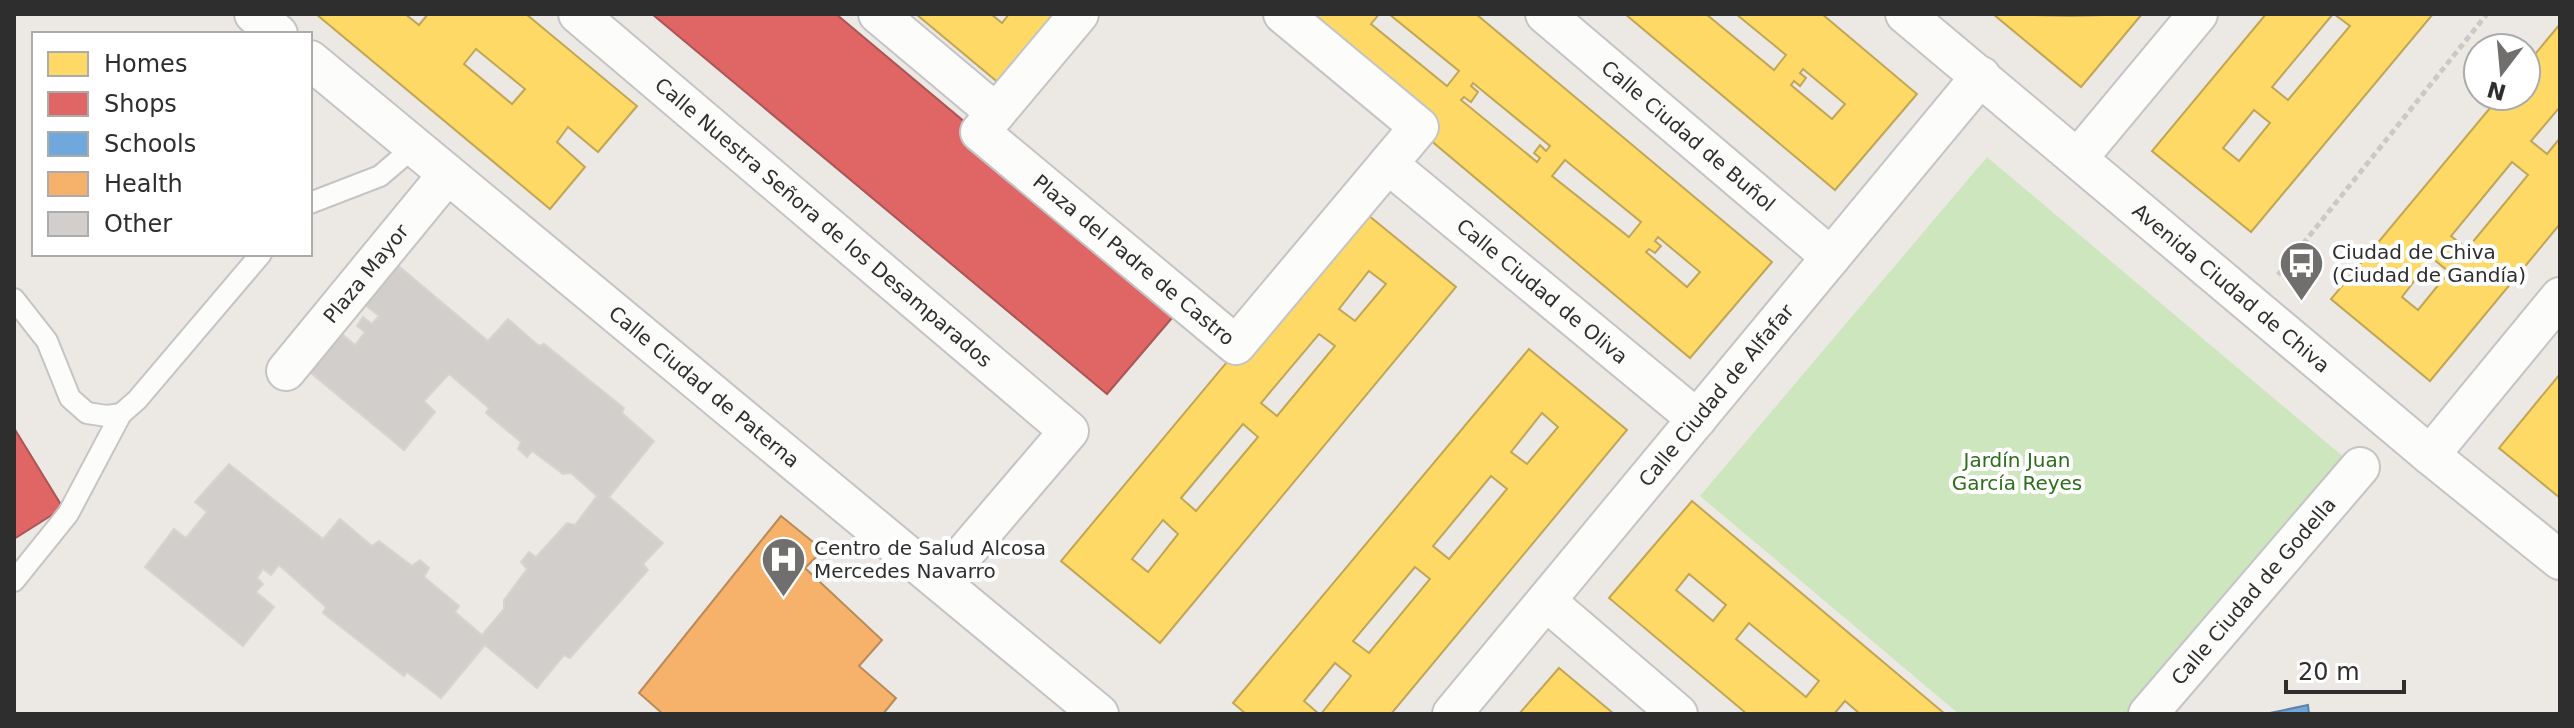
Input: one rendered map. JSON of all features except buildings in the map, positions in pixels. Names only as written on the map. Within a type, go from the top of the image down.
[{"type":"street","points":[[254,14],[276,32]]},
{"type":"street","name":"Calle Nuestra Señora de los Desamparados","points":[[578,14],[1069,431],[940,582]]},
{"type":"street","points":[[878,14],[996,113],[1079,14]]},
{"type":"street","name":"Plaza del Padre de Castro","points":[[996,113],[980,132],[1236,345],[1419,127],[1283,14]]},
{"type":"street","name":"Calle Ciudad de Buñol","points":[[1545,14],[1831,257]]},
{"type":"street","name":"Avenida Ciudad de Chiva","points":[[1905,14],[2430,455],[2560,560]]},
{"type":"street","points":[[2078,158],[2198,14]]},
{"type":"street","name":"Calle Ciudad de Paterna","points":[[312,62],[1099,714]]},
{"type":"street","name":"Calle Ciudad de Alfafar","points":[[1452,714],[1981,76]]},
{"type":"street","name":"Calle Ciudad de Oliva","points":[[1388,164],[1697,419]]},
{"type":"street","name":"Plaza Mayor","points":[[286,371],[447,175]]},
{"type":"street","points":[[2430,455],[2560,297]]},
{"type":"street","name":"Calle Ciudad de Godella","points":[[2148,714],[2360,467]]},
{"type":"street","points":[[1546,601],[1678,714]]},
{"type":"lane","points":[[312,202],[380,176],[414,147]]},
{"type":"lane","points":[[14,581],[68,514],[121,414],[137,400],[259,256]]},
{"type":"lane","points":[[14,299],[47,341],[70,398],[87,413],[121,414]]},
{"type":"path","points":[[2253,305],[2487,14]]},
{"type":"green space","name":"Jardín Juan García Reyes","points":[[1987,157],[2346,459],[2130,714],[1959,714],[1700,496]]},
{"type":"place","name":"Ciudad de Chiva (Ciudad de Gandía)","points":[[2301,303]]},
{"type":"place","name":"Centro de Salud Alcosa Mercedes Navarro","points":[[783,598]]}]
